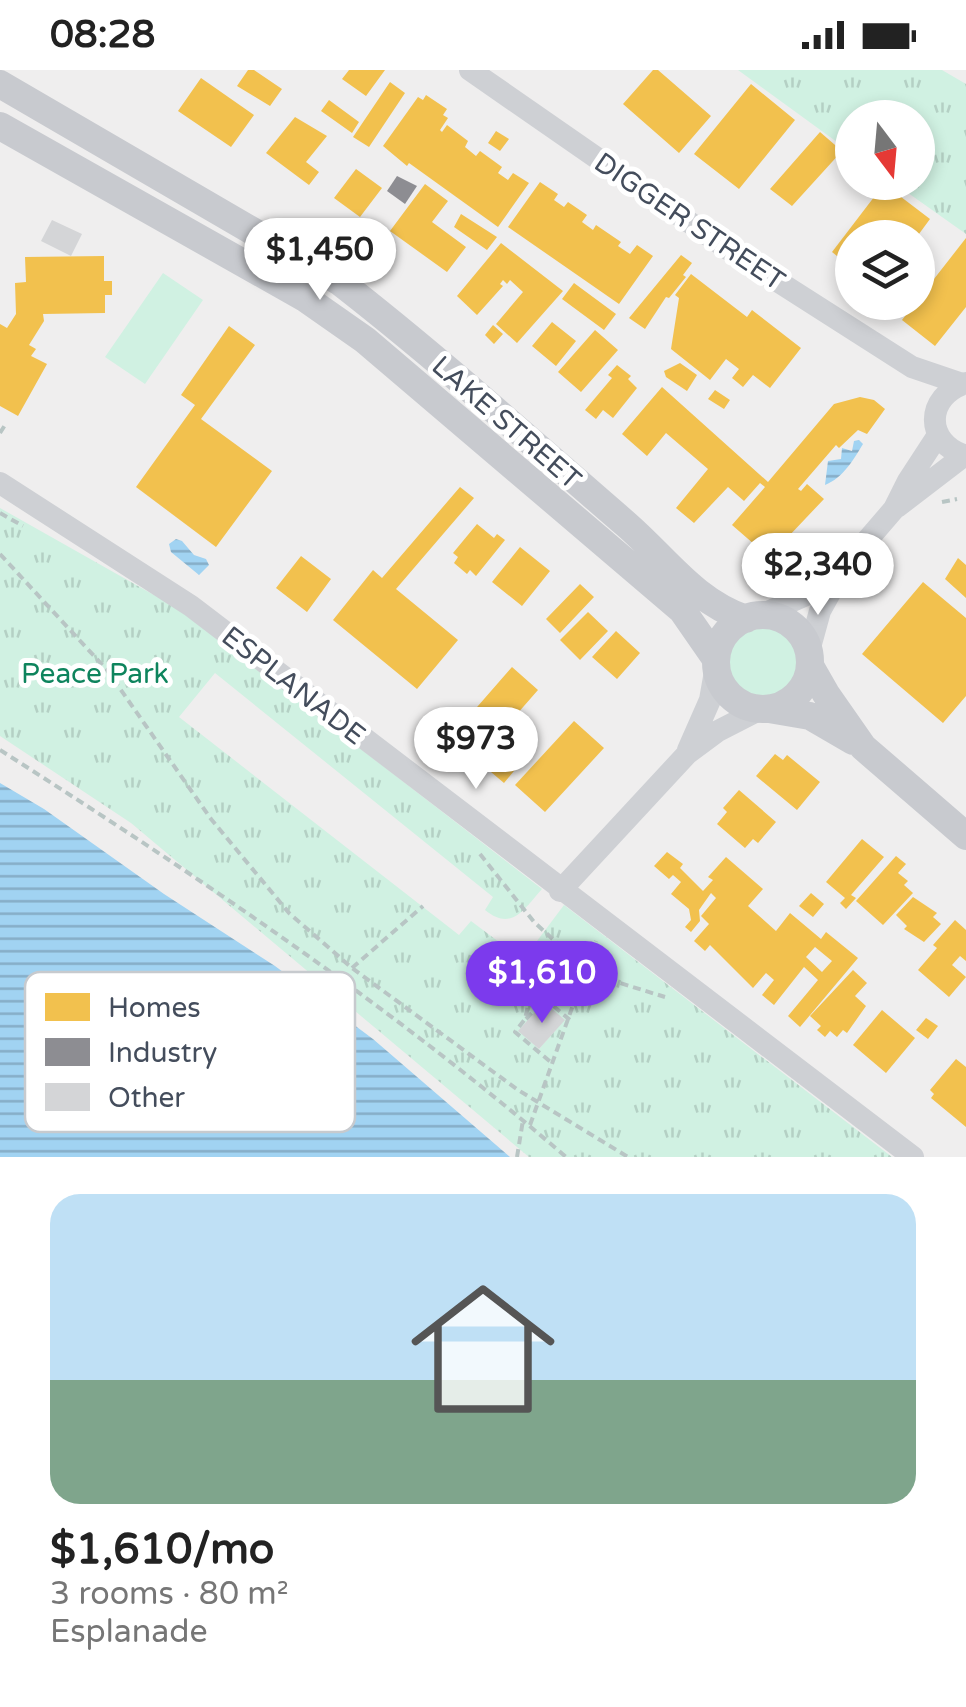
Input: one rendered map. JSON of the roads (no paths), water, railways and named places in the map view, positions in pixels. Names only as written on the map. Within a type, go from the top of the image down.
[{"type":"main road","name":"LAKE STREET","points":[[0,84],[340,282],[631,528],[708,603],[753,617]]},
{"type":"main road","name":"LAKE STREET","points":[[0,126],[306,298],[365,340],[682,610],[716,662]]},
{"type":"main road","points":[[864,747],[826,694],[792,624],[753,617],[727,631],[716,662],[727,694],[746,707],[810,716],[864,747],[966,836]]},
{"type":"main road","points":[[765,709],[797,694],[806,681],[810,659]]},
{"type":"street","name":"DIGGER STREET","points":[[470,70],[738,256],[912,368],[964,384]]},
{"type":"street","name":"DIGGER STREET","points":[[912,368],[931,394],[936,425]]},
{"type":"street","points":[[753,617],[804,596],[844,566],[894,508],[936,425],[944,395],[964,384]]},
{"type":"street","points":[[936,425],[954,452],[966,456]]},
{"type":"street","points":[[894,508],[966,456]]},
{"type":"street","name":"ESPLANADE","points":[[0,482],[191,606],[912,1157]]},
{"type":"street","points":[[810,659],[814,625],[844,566]]},
{"type":"street","points":[[687,754],[710,700],[716,662]]},
{"type":"street","points":[[560,891],[687,754],[718,730],[765,709]]},
{"type":"water","points":[[854,441],[863,444],[852,462],[825,485],[828,461],[841,459],[842,448],[852,451]]},
{"type":"water","points":[[176,539],[194,555],[206,559],[209,565],[199,575],[171,552],[169,544]]},
{"type":"water","points":[[0,783],[283,972],[25,972],[25,1132],[355,1132],[355,1026],[510,1157],[0,1157]]},
{"type":"park label","name":"Peace Park","points":[[95,673]]}]
